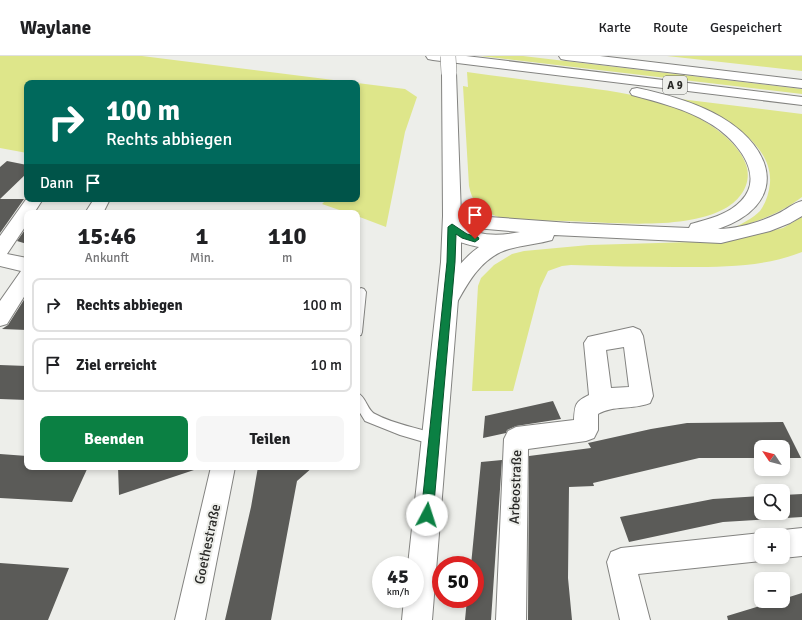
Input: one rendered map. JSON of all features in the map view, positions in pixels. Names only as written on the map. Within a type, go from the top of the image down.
[{"type":"main road","name":"A 9","points":[[433,56],[802,100]]},
{"type":"main road","points":[[417,620],[451,262],[452,221],[448,56]]},
{"type":"main road","name":"A 9","points":[[566,56],[802,84]]},
{"type":"main road","points":[[549,70],[590,85],[634,91],[686,106],[716,121],[740,140],[756,163],[759,174],[759,185],[755,196],[748,205],[728,219],[683,234]]},
{"type":"main road","points":[[452,221],[570,230],[721,236],[744,232],[784,218],[802,207]]},
{"type":"main road","points":[[452,221],[465,236],[486,241],[509,242]]},
{"type":"main road","points":[[447,302],[459,279],[481,255],[494,247],[509,242],[570,230]]},
{"type":"street","points":[[0,250],[24,215]]},
{"type":"street","points":[[0,259],[24,264]]},
{"type":"street","points":[[0,318],[24,281]]},
{"type":"street","name":"Arbeostraße","points":[[511,620],[516,439],[586,430],[586,408],[601,400]]},
{"type":"street","name":"Goethestraße","points":[[190,620],[222,470]]},
{"type":"street","points":[[790,543],[802,542]]},
{"type":"street","points":[[635,620],[621,562],[754,548]]},
{"type":"lane","points":[[360,302],[361,292]]},
{"type":"lane","points":[[360,403],[368,417],[400,430],[434,439]]},
{"type":"green space","points":[[0,56],[142,56],[333,80],[24,80],[24,152],[0,148]]},
{"type":"green space","points":[[480,56],[523,56],[802,89],[802,94]]},
{"type":"green space","points":[[667,56],[802,56],[802,71]]},
{"type":"green space","points":[[467,72],[595,89],[642,97],[687,112],[707,123],[726,137],[736,147],[744,159],[747,168],[747,181],[743,192],[729,206],[707,216],[667,223],[645,224],[526,221],[508,219],[491,214],[482,209],[476,203],[469,186],[463,86],[468,87]]},
{"type":"green space","points":[[360,83],[405,89],[417,97],[405,132],[386,227],[360,217],[360,210],[339,210],[322,204],[324,202],[360,202]]},
{"type":"green space","points":[[680,99],[802,114],[802,197],[786,208],[770,216],[734,228],[754,216],[764,205],[770,183],[768,167],[762,153],[752,141],[738,129],[708,111]]},
{"type":"green space","points":[[802,217],[802,252],[771,261],[739,266],[707,267],[571,265],[562,266],[548,271],[540,288],[513,391],[472,391],[478,286],[481,278],[494,265],[512,254],[524,251],[589,245],[727,241],[783,228]]},
{"type":"building","points":[[7,161],[24,164],[24,176],[0,199],[0,167]]},
{"type":"building","points":[[0,199],[24,199],[0,233]]},
{"type":"building","points":[[24,231],[24,243],[17,241]]},
{"type":"building","points":[[24,300],[24,330],[2,329],[8,325]]},
{"type":"building","points":[[0,365],[24,366],[24,400],[0,399]]},
{"type":"building","points":[[553,401],[561,419],[516,426],[507,430],[506,433],[483,438],[485,416]]},
{"type":"building","points":[[783,422],[801,458],[790,458],[790,440],[754,440],[754,458],[699,458],[593,483],[594,486],[569,487],[568,578],[572,620],[528,620],[529,456],[591,448],[588,443],[651,429],[687,423]]},
{"type":"building","points":[[0,454],[24,456],[24,470],[87,470],[72,502],[0,498]]},
{"type":"building","points":[[502,460],[491,620],[465,620],[466,608],[484,608],[484,556],[472,556],[481,462]]},
{"type":"building","points":[[118,470],[194,470],[119,495]]},
{"type":"building","points":[[257,470],[310,470],[297,481],[271,620],[225,620],[251,507]]},
{"type":"building","points":[[802,494],[802,517],[790,518],[790,495]]},
{"type":"building","points":[[754,496],[755,520],[723,522],[629,542],[620,517],[713,499]]},
{"type":"building","points":[[0,563],[69,568],[48,620],[0,620]]},
{"type":"building","points":[[802,593],[802,620],[728,620],[727,616],[754,608],[790,608],[790,597]]},
{"type":"route","points":[[427,515],[451,262],[452,227],[465,236],[475,239]]}]
